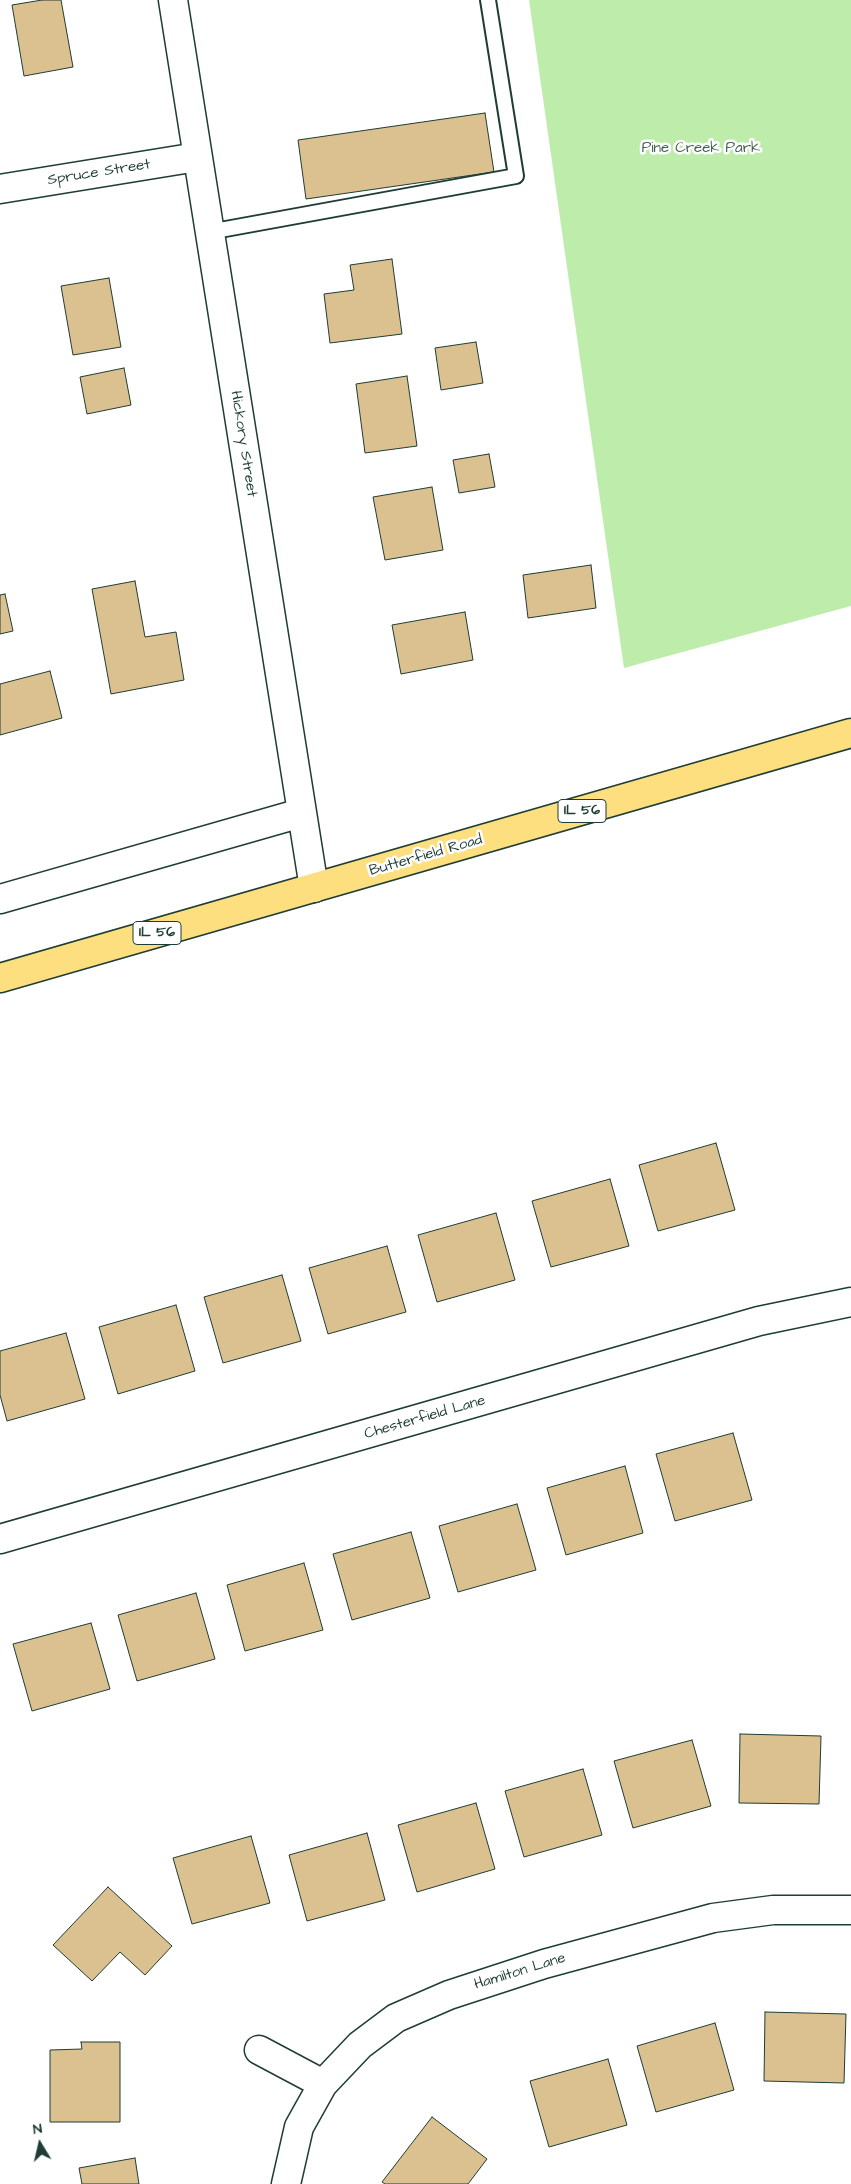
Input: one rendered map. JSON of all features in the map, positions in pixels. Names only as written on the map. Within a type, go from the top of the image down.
[{"type":"main road","name":"Butterfield Road","points":[[0,978],[851,733]]},
{"type":"street","name":"Hickory Street","points":[[173,0],[314,888]]},
{"type":"street","name":"Spruce Street","points":[[0,189],[197,157]]},
{"type":"street","points":[[0,899],[301,813]]},
{"type":"street","name":"Chesterfield Lane","points":[[0,1539],[759,1321],[851,1302]]},
{"type":"street","name":"Hamilton Lane","points":[[286,2184],[299,2127],[323,2084],[360,2045],[396,2018],[449,1994],[544,1964],[713,1918],[772,1910],[851,1910]]},
{"type":"street","points":[[259,2050],[323,2084]]},
{"type":"lane","points":[[209,232],[516,176],[488,0]]},
{"type":"green space","name":"Pine Creek Park","points":[[529,0],[851,0],[851,606],[624,668]]},
{"type":"building","points":[[42,0],[61,0],[73,67],[24,76],[12,5]]},
{"type":"building","points":[[485,113],[494,172],[306,199],[298,140]]},
{"type":"building","points":[[392,259],[402,334],[330,343],[324,294],[354,290],[350,265]]},
{"type":"building","points":[[109,278],[121,347],[73,355],[61,286]]},
{"type":"building","points":[[476,342],[483,383],[441,390],[435,348]]},
{"type":"building","points":[[124,368],[131,405],[87,414],[80,377]]},
{"type":"building","points":[[407,376],[417,446],[365,453],[356,384]]},
{"type":"building","points":[[489,454],[495,487],[459,493],[453,460]]},
{"type":"building","points":[[432,487],[443,550],[385,560],[373,497]]},
{"type":"building","points":[[591,565],[596,608],[528,618],[523,575]]},
{"type":"building","points":[[135,581],[145,637],[176,632],[184,680],[111,694],[92,589]]},
{"type":"building","points":[[5,594],[13,631],[0,634],[0,595]]},
{"type":"building","points":[[465,612],[473,660],[401,674],[392,625]]},
{"type":"building","points":[[50,671],[62,718],[0,735],[0,684]]},
{"type":"building","points":[[716,1143],[735,1210],[658,1231],[639,1165]]},
{"type":"building","points":[[610,1179],[629,1246],[551,1267],[532,1201]]},
{"type":"building","points":[[496,1213],[515,1280],[437,1302],[418,1235]]},
{"type":"building","points":[[387,1246],[406,1312],[328,1334],[309,1268]]},
{"type":"building","points":[[282,1275],[301,1341],[223,1363],[204,1297]]},
{"type":"building","points":[[176,1305],[195,1371],[118,1394],[99,1327]]},
{"type":"building","points":[[66,1333],[85,1399],[7,1421],[0,1395],[0,1351]]},
{"type":"building","points":[[733,1433],[752,1500],[675,1521],[656,1454]]},
{"type":"building","points":[[625,1466],[643,1533],[566,1555],[547,1488]]},
{"type":"building","points":[[517,1504],[536,1570],[458,1592],[439,1526]]},
{"type":"building","points":[[411,1532],[430,1598],[352,1620],[333,1554]]},
{"type":"building","points":[[304,1563],[323,1630],[245,1651],[227,1585]]},
{"type":"building","points":[[196,1593],[215,1659],[137,1681],[118,1615]]},
{"type":"building","points":[[91,1623],[110,1689],[32,1711],[13,1644]]},
{"type":"building","points":[[740,1734],[821,1736],[819,1804],[739,1803]]},
{"type":"building","points":[[692,1740],[711,1806],[633,1828],[614,1761]]},
{"type":"building","points":[[583,1769],[602,1835],[524,1857],[505,1791]]},
{"type":"building","points":[[476,1803],[495,1869],[417,1892],[398,1825]]},
{"type":"building","points":[[367,1833],[385,1900],[307,1921],[289,1855]]},
{"type":"building","points":[[251,1836],[270,1903],[192,1924],[173,1858]]},
{"type":"building","points":[[108,1887],[172,1946],[145,1975],[120,1952],[92,1981],[53,1945]]},
{"type":"building","points":[[765,2012],[846,2014],[844,2083],[764,2081]]},
{"type":"building","points":[[715,2023],[734,2090],[656,2112],[637,2046]]},
{"type":"building","points":[[81,2042],[120,2042],[120,2122],[50,2122],[50,2050],[82,2049]]},
{"type":"building","points":[[608,2059],[627,2125],[549,2147],[530,2081]]},
{"type":"building","points":[[432,2117],[487,2159],[468,2184],[385,2184],[382,2182]]},
{"type":"building","points":[[135,2158],[139,2184],[82,2184],[79,2168]]}]
